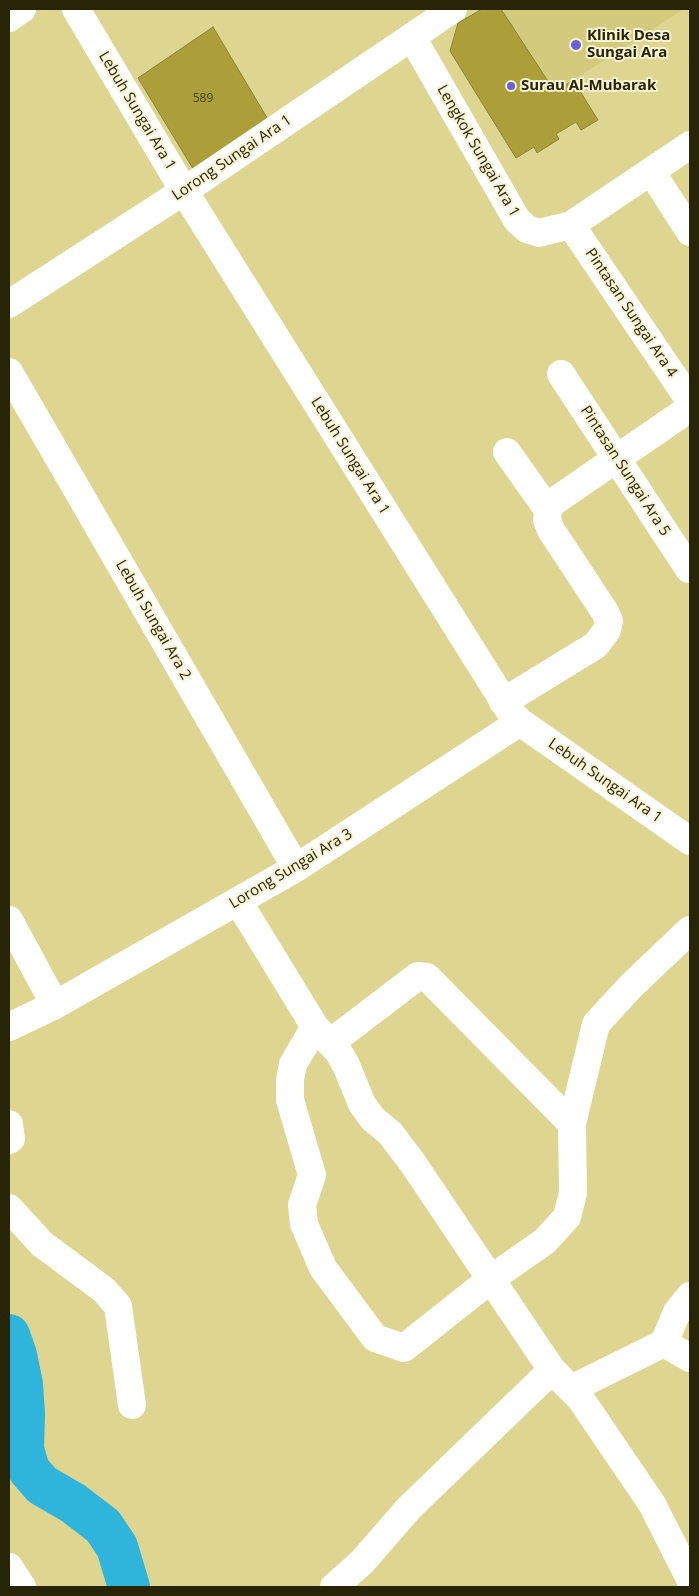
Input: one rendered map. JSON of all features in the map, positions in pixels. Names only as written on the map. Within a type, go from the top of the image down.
[{"type":"street","points":[[9,18],[22,9]]},
{"type":"street","name":"Lebuh Sungai Ara 1","points":[[76,9],[184,191],[511,712],[690,841]]},
{"type":"street","name":"Lorong Sungai Ara 1","points":[[9,304],[184,191],[453,9]]},
{"type":"street","name":"Lengkok Sungai Ara 1","points":[[412,38],[517,220],[527,229],[539,233],[571,225],[690,145]]},
{"type":"street","points":[[651,171],[690,232]]},
{"type":"street","name":"Pintasan Sungai Ara 4","points":[[571,225],[690,402]]},
{"type":"street","name":"Lebuh Sungai Ara 2","points":[[9,372],[296,868]]},
{"type":"street","name":"Pintasan Sungai Ara 5","points":[[561,374],[688,569]]},
{"type":"street","points":[[507,452],[548,510],[558,496],[690,408]]},
{"type":"street","name":"Lorong Sungai Ara 3","points":[[9,1027],[55,1005],[296,868],[511,712],[596,645],[608,630],[609,621],[551,530],[547,520],[548,510]]},
{"type":"street","points":[[238,901],[322,1035],[346,1064],[362,1104],[373,1119],[396,1140],[552,1370],[580,1398],[652,1504],[690,1579]]},
{"type":"street","points":[[9,920],[55,1005]]},
{"type":"street","points":[[572,1124],[428,977],[418,976],[322,1035],[293,1064],[290,1080],[290,1100],[312,1175],[302,1205],[302,1216],[323,1268],[375,1338],[404,1348],[491,1279],[546,1241],[567,1218],[574,1193],[572,1124],[596,1024],[631,986],[690,930]]},
{"type":"street","points":[[9,1124],[11,1139],[9,1140]]},
{"type":"street","points":[[9,1208],[42,1244],[104,1290],[118,1306],[132,1405]]},
{"type":"street","points":[[571,1389],[664,1343],[676,1312],[690,1296]]},
{"type":"street","points":[[664,1343],[690,1358]]},
{"type":"street","points":[[334,1587],[362,1562],[410,1508],[552,1370]]},
{"type":"street","points":[[9,1567],[22,1587]]},
{"type":"shaded area","name":"Klinik Desa Sungai Ara","points":[[501,9],[681,9],[682,10],[555,92]]},
{"type":"building","name":"Surau Al-Mubarak","points":[[482,9],[501,9],[555,92],[573,80],[598,120],[581,130],[576,122],[556,134],[559,139],[537,153],[534,147],[516,158],[450,51],[458,23]]},
{"type":"building","points":[[213,27],[269,121],[195,172],[138,78]]},
{"type":"waterway","points":[[9,1335],[16,1355],[22,1384],[24,1414],[23,1449],[29,1470],[42,1485],[73,1503],[103,1526],[117,1547],[129,1587]]},
{"type":"place","name":"Klinik Desa Sungai Ara","points":[[576,45]]},
{"type":"place","name":"Surau Al-Mubarak","points":[[511,86]]}]
